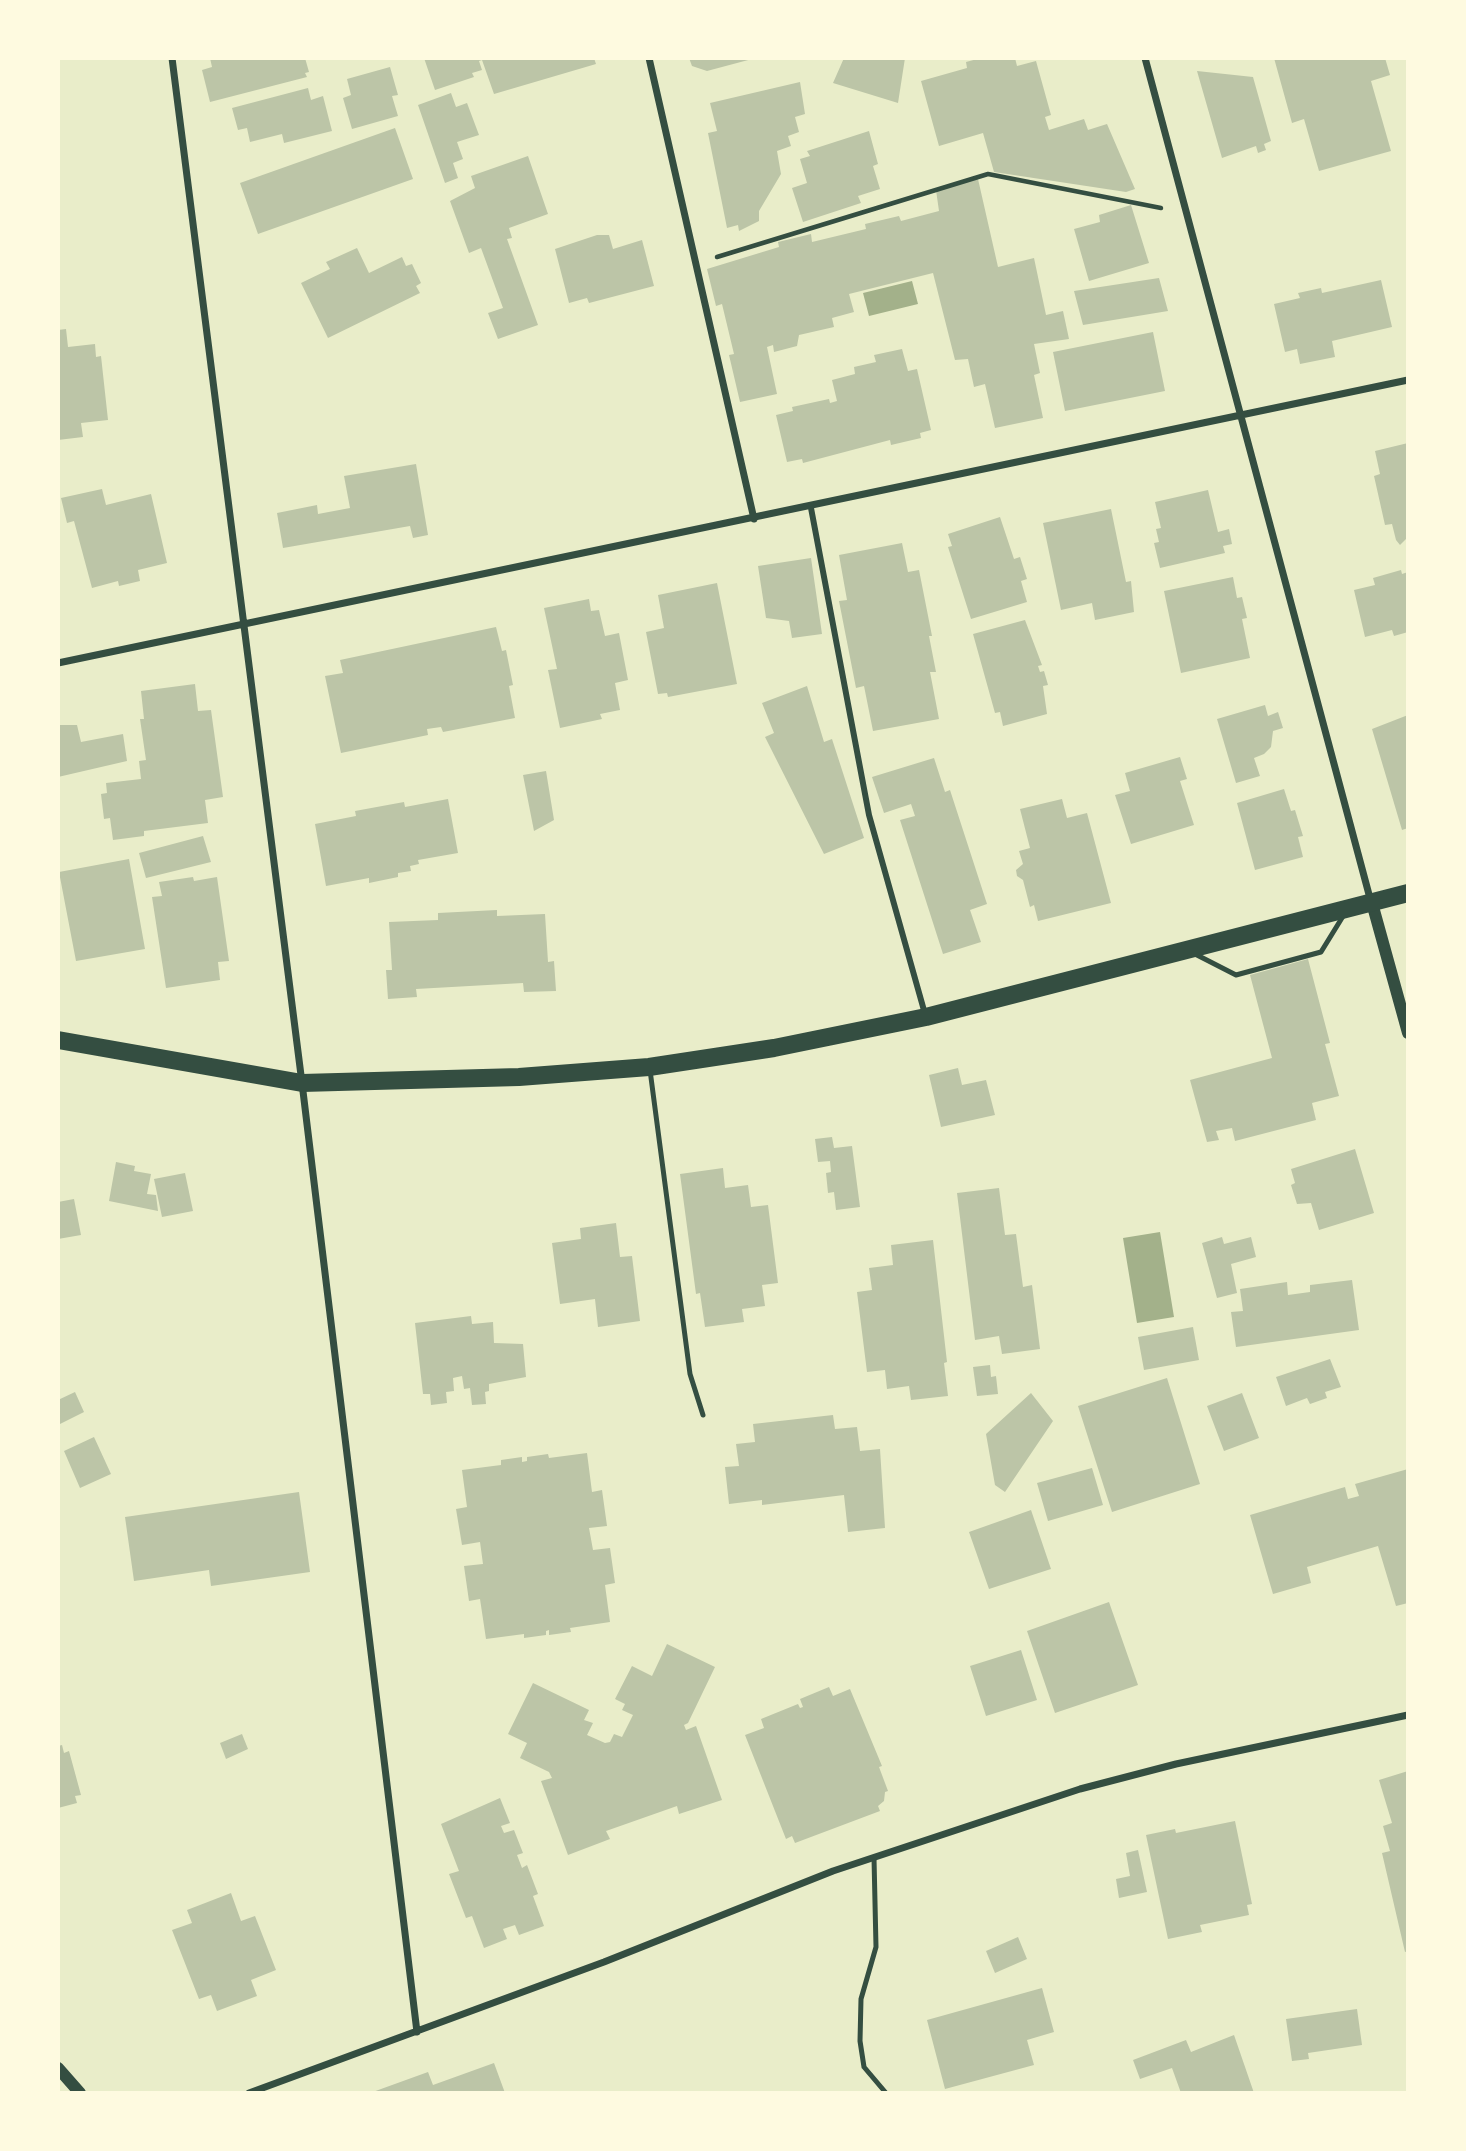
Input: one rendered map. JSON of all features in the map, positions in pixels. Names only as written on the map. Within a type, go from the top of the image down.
[{"type":"main road","points":[[58,1040],[303,1083],[505,1077],[649,1067],[774,1048],[926,1017],[1408,893]]},
{"type":"street","points":[[172,58],[242,623],[303,1083],[417,2032]]},
{"type":"street","points":[[649,58],[754,519]]},
{"type":"street","points":[[1145,58],[1408,1033]]},
{"type":"street","points":[[58,663],[811,508],[1408,380]]},
{"type":"street","points":[[811,508],[869,815],[926,1017]]},
{"type":"street","points":[[249,2093],[874,1858],[1080,1789],[1176,1764],[1408,1715]]},
{"type":"street","points":[[58,2068],[80,2093]]},
{"type":"lane","points":[[1187,950],[1236,975],[1321,953],[1348,909]]},
{"type":"lane","points":[[649,1067],[690,1374],[703,1415]]},
{"type":"lane","points":[[874,1858],[876,1947],[862,1999],[860,2041],[864,2067],[886,2093]]},
{"type":"path","points":[[696,263],[988,174],[1186,213]]},
{"type":"shaded area","points":[[912,281],[918,304],[869,316],[863,293]]},
{"type":"shaded area","points":[[1160,1232],[1174,1317],[1137,1323],[1123,1238]]},
{"type":"building","points":[[210,58],[305,58],[309,72],[305,73],[307,77],[210,102],[202,70],[212,67]]},
{"type":"building","points":[[424,58],[594,58],[596,64],[494,94],[482,60],[479,61],[482,70],[472,73],[474,77],[435,90]]},
{"type":"building","points":[[689,58],[752,59],[707,71],[692,66]]},
{"type":"building","points":[[844,58],[905,58],[898,103],[833,83]]},
{"type":"building","points":[[981,58],[1015,58],[1017,66],[1036,61],[1051,115],[1045,117],[1049,130],[1084,119],[1088,130],[1107,124],[1135,189],[1126,192],[994,172],[983,133],[939,146],[921,81],[967,68],[966,62]]},
{"type":"building","points":[[1274,58],[1385,58],[1390,75],[1371,81],[1391,151],[1319,171],[1304,119],[1292,123]]},
{"type":"building","points":[[390,67],[398,95],[392,96],[398,116],[352,129],[343,98],[351,95],[347,79]]},
{"type":"building","points":[[1197,71],[1253,77],[1271,141],[1264,144],[1266,150],[1258,153],[1256,146],[1222,158]]},
{"type":"building","points":[[800,82],[805,114],[795,117],[799,132],[788,136],[791,146],[777,151],[781,174],[759,211],[759,221],[739,231],[738,225],[727,228],[708,133],[717,131],[710,103]]},
{"type":"building","points":[[308,88],[311,100],[323,96],[332,131],[284,143],[282,134],[250,142],[247,128],[238,130],[232,108]]},
{"type":"building","points":[[451,93],[456,107],[467,103],[479,135],[457,142],[463,159],[453,163],[458,178],[445,183],[418,105]]},
{"type":"building","points":[[395,128],[413,179],[258,234],[240,183]]},
{"type":"building","points":[[869,131],[878,164],[873,166],[880,189],[858,196],[861,203],[803,222],[792,188],[807,183],[800,159],[810,156],[807,151]]},
{"type":"building","points":[[528,156],[548,214],[509,228],[512,238],[507,239],[538,325],[498,339],[488,313],[503,308],[481,248],[469,253],[450,201],[475,188],[471,176]]},
{"type":"building","points":[[978,179],[998,267],[1034,258],[1046,315],[1063,311],[1069,339],[1034,344],[1040,373],[1034,375],[1043,418],[995,428],[985,384],[974,387],[968,359],[955,360],[933,273],[849,294],[854,312],[832,318],[834,327],[799,335],[797,346],[774,352],[773,345],[767,347],[777,394],[740,402],[729,355],[734,354],[722,304],[716,306],[707,269],[779,247],[778,242],[811,234],[812,242],[866,229],[865,224],[899,216],[901,221],[939,211],[936,190]]},
{"type":"building","points":[[1131,205],[1149,263],[1089,281],[1074,229],[1100,222],[1099,215]]},
{"type":"building","points":[[597,235],[609,235],[613,249],[642,240],[654,286],[589,303],[587,298],[569,303],[555,249]]},
{"type":"building","points":[[357,248],[369,273],[402,257],[406,266],[412,264],[421,283],[416,286],[420,293],[328,338],[301,283],[330,269],[326,262]]},
{"type":"building","points":[[1159,278],[1168,311],[1083,325],[1074,291]]},
{"type":"building","points":[[1381,280],[1392,327],[1332,341],[1335,357],[1300,364],[1297,349],[1285,352],[1274,304],[1300,298],[1298,293],[1321,288],[1322,293]]},
{"type":"building","points":[[66,329],[68,347],[95,344],[96,357],[101,356],[108,420],[81,423],[83,437],[58,440],[58,330]]},
{"type":"building","points":[[1153,332],[1165,391],[1065,411],[1053,352]]},
{"type":"building","points":[[902,349],[908,371],[917,369],[931,430],[920,433],[921,438],[891,445],[890,440],[803,463],[802,459],[787,462],[776,415],[793,411],[792,407],[829,399],[830,403],[837,401],[832,380],[855,374],[854,367],[876,362],[874,355]]},
{"type":"building","points":[[1408,443],[1408,537],[1400,545],[1392,524],[1385,525],[1374,476],[1380,474],[1375,451]]},
{"type":"building","points":[[416,464],[428,535],[413,538],[410,526],[283,548],[277,513],[317,505],[318,514],[350,508],[344,476]]},
{"type":"building","points":[[102,489],[106,505],[151,494],[167,563],[138,570],[140,581],[119,586],[118,581],[92,588],[74,521],[67,523],[61,498]]},
{"type":"building","points":[[1208,490],[1218,532],[1229,529],[1232,544],[1223,546],[1225,553],[1160,568],[1154,543],[1159,542],[1156,529],[1161,528],[1155,502]]},
{"type":"building","points":[[1111,509],[1126,582],[1131,581],[1134,612],[1095,620],[1092,603],[1061,610],[1043,523]]},
{"type":"building","points":[[1000,517],[1014,559],[1020,557],[1027,579],[1021,581],[1027,602],[971,619],[948,547],[952,546],[948,534]]},
{"type":"building","points":[[902,543],[908,572],[919,570],[932,636],[929,636],[936,672],[930,672],[939,719],[873,731],[864,686],[856,688],[839,601],[847,600],[839,555]]},
{"type":"building","points":[[811,558],[822,634],[792,638],[789,621],[766,618],[758,566]]},
{"type":"building","points":[[1401,570],[1402,574],[1408,572],[1408,632],[1394,636],[1392,630],[1365,637],[1354,590],[1375,585],[1373,578]]},
{"type":"building","points":[[1233,577],[1237,598],[1242,597],[1247,618],[1242,619],[1250,658],[1181,673],[1164,591]]},
{"type":"building","points":[[717,583],[737,684],[668,697],[667,693],[658,694],[646,632],[664,628],[658,595]]},
{"type":"building","points":[[589,599],[591,611],[599,610],[605,636],[619,633],[628,680],[615,683],[620,710],[600,714],[602,719],[560,728],[548,670],[557,669],[544,608]]},
{"type":"building","points":[[1025,620],[1042,665],[1038,666],[1040,672],[1044,671],[1048,685],[1043,686],[1047,714],[1003,726],[1000,712],[995,713],[973,634]]},
{"type":"building","points":[[496,627],[502,651],[506,650],[513,685],[509,686],[515,718],[443,732],[441,727],[427,729],[428,735],[341,753],[325,676],[343,673],[340,660]]},
{"type":"building","points":[[195,684],[198,711],[211,710],[223,797],[205,800],[208,823],[144,831],[144,836],[113,840],[110,818],[104,819],[101,794],[107,793],[106,783],[141,779],[139,761],[146,760],[140,719],[144,719],[141,691]]},
{"type":"building","points":[[807,686],[824,742],[832,739],[864,838],[824,854],[765,737],[774,733],[762,703]]},
{"type":"building","points":[[1265,705],[1268,716],[1278,712],[1283,728],[1273,731],[1271,747],[1254,758],[1260,776],[1236,783],[1217,719]]},
{"type":"building","points":[[1408,715],[1408,828],[1402,830],[1372,729]]},
{"type":"building","points":[[58,725],[77,725],[81,742],[123,734],[127,761],[58,777]]},
{"type":"building","points":[[1180,757],[1187,779],[1180,781],[1194,825],[1131,844],[1115,795],[1130,791],[1125,773]]},
{"type":"building","points":[[934,758],[945,792],[950,790],[987,904],[970,910],[981,942],[943,954],[900,820],[915,816],[911,804],[884,813],[872,777]]},
{"type":"building","points":[[546,771],[554,820],[534,831],[523,775]]},
{"type":"building","points":[[1284,789],[1291,811],[1295,810],[1303,836],[1298,837],[1303,857],[1255,870],[1237,803]]},
{"type":"building","points":[[448,799],[458,853],[418,860],[419,864],[410,866],[411,871],[398,873],[398,877],[369,883],[369,878],[326,886],[315,824],[356,816],[355,811],[404,802],[405,807]]},
{"type":"building","points":[[1062,799],[1067,818],[1087,813],[1111,903],[1038,921],[1034,905],[1030,907],[1023,880],[1017,876],[1016,870],[1023,864],[1019,851],[1030,848],[1020,809]]},
{"type":"building","points":[[203,836],[211,862],[146,878],[139,853]]},
{"type":"building","points":[[129,859],[145,949],[76,961],[59,872]]},
{"type":"building","points":[[193,877],[194,881],[217,877],[229,961],[218,962],[220,980],[166,988],[152,897],[162,896],[159,882]]},
{"type":"building","points":[[497,910],[497,916],[545,914],[548,962],[554,961],[556,991],[524,992],[523,983],[416,989],[417,997],[388,999],[386,970],[392,970],[389,922],[438,920],[438,913]]},
{"type":"building","points":[[1308,959],[1330,1043],[1325,1044],[1339,1096],[1312,1103],[1316,1120],[1235,1141],[1232,1128],[1216,1131],[1219,1140],[1207,1142],[1190,1080],[1272,1058],[1250,975]]},
{"type":"building","points":[[958,1068],[962,1085],[986,1080],[995,1115],[941,1127],[929,1075]]},
{"type":"building","points":[[832,1137],[834,1148],[852,1146],[860,1207],[836,1210],[834,1192],[828,1193],[826,1173],[831,1172],[830,1161],[818,1162],[815,1139]]},
{"type":"building","points":[[1355,1149],[1374,1213],[1319,1230],[1311,1203],[1297,1204],[1291,1185],[1295,1183],[1291,1169]]},
{"type":"building","points":[[116,1162],[135,1166],[134,1171],[151,1174],[147,1194],[156,1195],[158,1211],[109,1201]]},
{"type":"building","points":[[723,1168],[725,1188],[748,1185],[751,1207],[768,1205],[778,1283],[762,1285],[765,1306],[742,1309],[744,1322],[705,1327],[700,1293],[696,1294],[680,1174]]},
{"type":"building","points":[[185,1173],[193,1211],[162,1217],[154,1179]]},
{"type":"building","points":[[999,1188],[1005,1235],[1016,1234],[1023,1287],[1032,1285],[1040,1349],[1002,1354],[999,1336],[975,1340],[957,1193]]},
{"type":"building","points":[[74,1199],[81,1235],[58,1239],[58,1202]]},
{"type":"building","points":[[616,1223],[620,1257],[632,1256],[640,1321],[598,1327],[595,1299],[560,1304],[552,1243],[581,1239],[580,1228]]},
{"type":"building","points":[[1222,1237],[1224,1244],[1251,1237],[1256,1257],[1231,1264],[1237,1293],[1217,1298],[1202,1243]]},
{"type":"building","points":[[933,1240],[947,1362],[944,1363],[948,1396],[911,1400],[909,1386],[887,1389],[885,1370],[867,1372],[857,1292],[872,1290],[869,1268],[893,1265],[891,1245]]},
{"type":"building","points":[[1352,1280],[1359,1330],[1236,1347],[1231,1312],[1243,1311],[1240,1289],[1287,1282],[1288,1295],[1310,1292],[1310,1285]]},
{"type":"building","points":[[471,1316],[472,1324],[493,1322],[494,1343],[523,1344],[526,1377],[489,1384],[489,1391],[485,1392],[486,1404],[472,1405],[470,1388],[464,1389],[462,1376],[453,1378],[454,1391],[446,1392],[447,1403],[431,1405],[430,1394],[423,1394],[415,1323]]},
{"type":"building","points":[[1193,1327],[1199,1360],[1144,1370],[1138,1337]]},
{"type":"building","points":[[1330,1359],[1341,1387],[1325,1392],[1327,1398],[1310,1404],[1307,1398],[1286,1406],[1276,1377]]},
{"type":"building","points":[[990,1365],[991,1377],[996,1376],[998,1394],[977,1396],[973,1367]]},
{"type":"building","points":[[1167,1378],[1200,1484],[1112,1512],[1078,1406]]},
{"type":"building","points":[[75,1392],[84,1412],[58,1425],[58,1400]]},
{"type":"building","points":[[1031,1393],[1053,1421],[1005,1492],[995,1485],[986,1434]]},
{"type":"building","points":[[1242,1393],[1259,1438],[1224,1451],[1207,1406]]},
{"type":"building","points":[[833,1415],[835,1429],[857,1427],[860,1451],[880,1449],[885,1528],[848,1532],[844,1495],[762,1505],[762,1500],[729,1504],[725,1467],[739,1466],[736,1444],[755,1442],[753,1424]]},
{"type":"building","points":[[94,1437],[111,1474],[80,1488],[64,1451]]},
{"type":"building","points":[[587,1453],[592,1492],[602,1490],[607,1526],[589,1528],[593,1550],[610,1548],[615,1583],[605,1585],[610,1622],[570,1628],[571,1632],[549,1635],[549,1630],[546,1635],[524,1638],[524,1634],[486,1639],[480,1599],[469,1601],[464,1566],[483,1564],[480,1542],[462,1545],[456,1509],[467,1507],[462,1470],[501,1465],[501,1460],[522,1457],[522,1462],[527,1461],[527,1457],[548,1454],[549,1458]]},
{"type":"building","points":[[1092,1468],[1103,1505],[1048,1521],[1037,1483]]},
{"type":"building","points":[[1408,1469],[1408,1603],[1396,1606],[1378,1546],[1307,1567],[1311,1583],[1273,1594],[1250,1515],[1345,1487],[1348,1499],[1359,1496],[1355,1484]]},
{"type":"building","points":[[299,1492],[310,1572],[211,1586],[209,1570],[134,1581],[125,1517]]},
{"type":"building","points":[[1031,1510],[1051,1569],[989,1589],[969,1532]]},
{"type":"building","points":[[1109,1602],[1138,1685],[1055,1713],[1027,1631]]},
{"type":"building","points":[[667,1644],[715,1667],[688,1723],[684,1725],[686,1730],[696,1726],[722,1800],[679,1814],[677,1806],[606,1831],[610,1839],[568,1855],[541,1781],[552,1778],[549,1772],[520,1758],[527,1743],[508,1734],[533,1683],[589,1710],[584,1720],[593,1723],[587,1735],[605,1743],[610,1742],[614,1734],[622,1737],[633,1715],[622,1710],[625,1704],[615,1699],[632,1666],[652,1676]]},
{"type":"building","points":[[1021,1650],[1037,1700],[986,1716],[970,1666]]},
{"type":"building","points":[[829,1687],[833,1696],[850,1689],[882,1766],[879,1767],[888,1791],[885,1792],[884,1801],[878,1806],[880,1811],[795,1843],[792,1836],[786,1839],[745,1735],[764,1728],[761,1719],[798,1704],[800,1708],[803,1707],[800,1699]]},
{"type":"building","points":[[242,1734],[248,1749],[226,1759],[220,1743]]},
{"type":"building","points":[[62,1745],[64,1753],[69,1751],[81,1795],[75,1796],[77,1803],[58,1808],[58,1746]]},
{"type":"building","points":[[1408,1771],[1408,1951],[1405,1952],[1382,1853],[1390,1851],[1383,1826],[1392,1823],[1379,1780]]},
{"type":"building","points":[[500,1798],[510,1823],[501,1826],[504,1833],[514,1830],[523,1853],[517,1855],[522,1868],[527,1865],[538,1894],[533,1896],[544,1926],[519,1935],[515,1925],[503,1929],[507,1939],[484,1948],[472,1916],[466,1918],[449,1874],[459,1871],[441,1824]]},
{"type":"building","points":[[1235,1821],[1252,1904],[1247,1905],[1249,1915],[1200,1925],[1202,1932],[1168,1939],[1146,1835],[1175,1829],[1176,1833]]},
{"type":"building","points":[[1138,1850],[1147,1892],[1119,1898],[1116,1879],[1130,1876],[1126,1853]]},
{"type":"building","points":[[231,1893],[241,1921],[255,1916],[276,1970],[251,1980],[257,1996],[217,2011],[211,1995],[199,1999],[172,1930],[192,1923],[187,1910]]},
{"type":"building","points":[[1018,1937],[1027,1959],[995,1973],[986,1951]]},
{"type":"building","points":[[1042,1988],[1054,2032],[1027,2040],[1034,2065],[945,2089],[927,2020]]},
{"type":"building","points":[[1357,2009],[1362,2045],[1308,2053],[1309,2059],[1292,2061],[1286,2019]]},
{"type":"building","points":[[1234,2035],[1254,2093],[1181,2093],[1172,2068],[1140,2079],[1133,2060],[1186,2040],[1191,2052]]},
{"type":"building","points":[[494,2063],[505,2093],[370,2093],[428,2072],[433,2085]]}]
